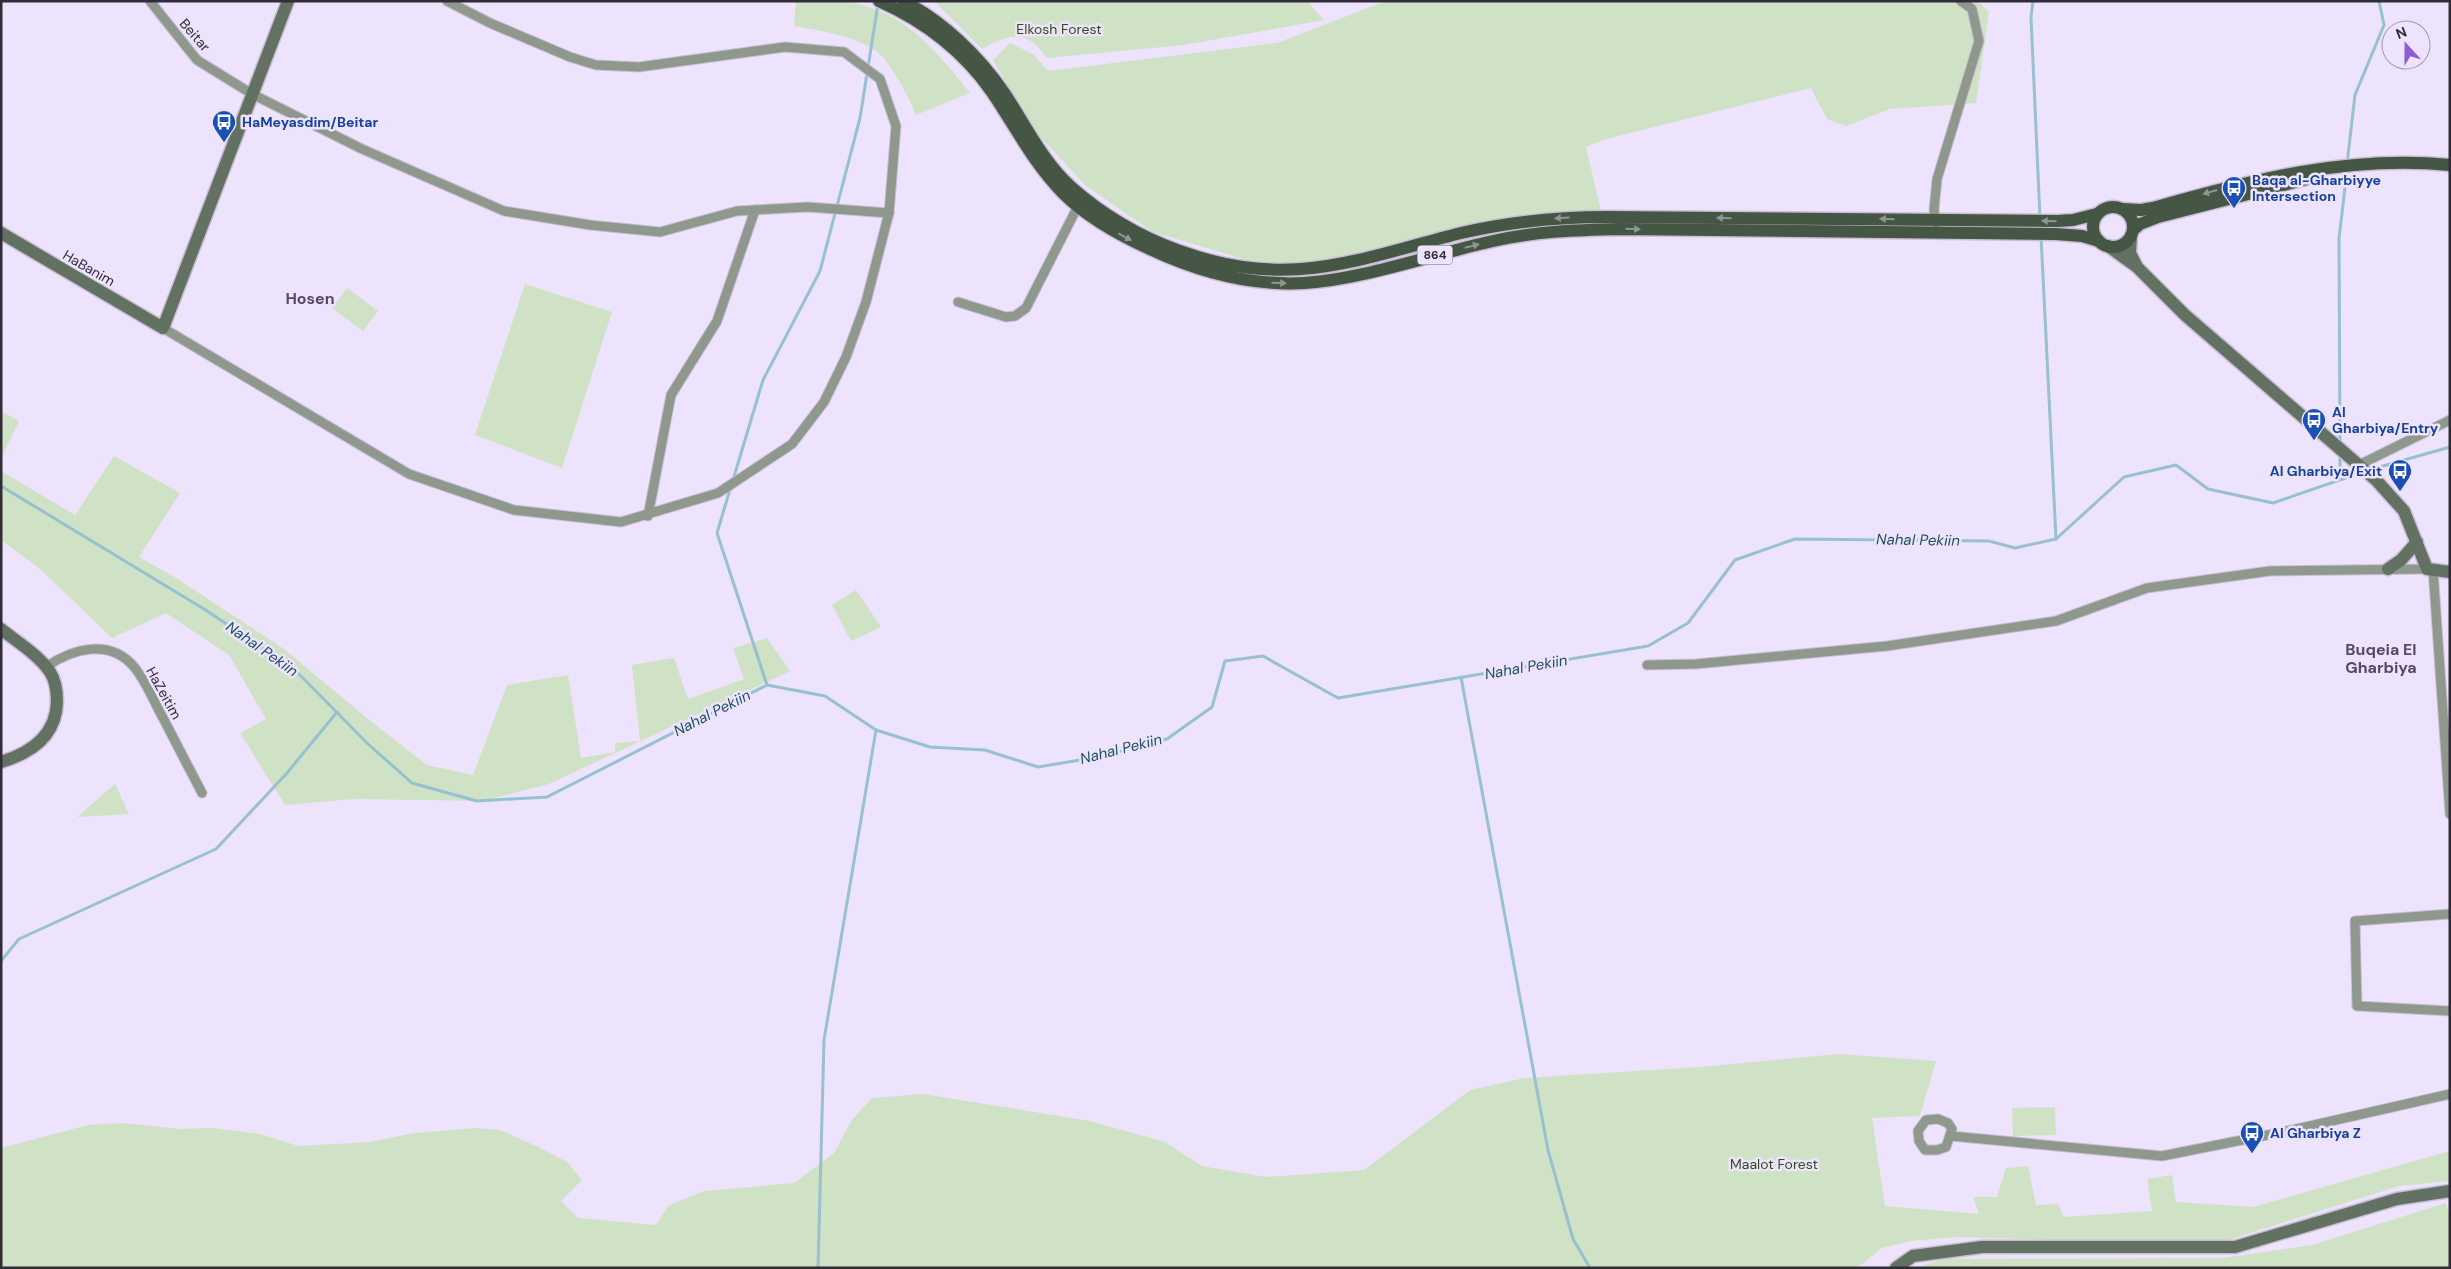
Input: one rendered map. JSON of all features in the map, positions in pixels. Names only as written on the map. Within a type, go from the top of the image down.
[{"type":"main road","name":"864","points":[[879,1],[922,24],[968,63],[992,92],[1044,172],[1078,206],[1114,231],[1170,258],[1228,276],[1265,282],[1307,283],[1353,275],[1492,241],[1563,230],[2056,234],[2082,236],[2104,244]]},
{"type":"main road","name":"864","points":[[903,1],[940,25],[974,57],[1004,93],[1044,155],[1068,184],[1095,207],[1161,243],[1206,259],[1233,265],[1278,270],[1323,267],[1476,230],[1547,219],[1617,217],[2073,220],[2097,214]]},
{"type":"main road","points":[[2379,162],[2158,217],[2140,224],[2121,245],[2104,244],[2092,226],[2097,214],[2109,207],[2140,210],[2153,208],[2255,180],[2304,170],[2379,162],[2420,162],[2450,165]]},
{"type":"main road","points":[[2122,208],[2131,218],[2132,233]]},
{"type":"street","name":"Beitar","points":[[150,1],[197,60],[252,94],[362,149],[504,211],[590,225],[660,232],[737,211],[808,207],[889,213]]},
{"type":"street","points":[[288,1],[162,328],[409,474],[514,510],[621,522],[648,516],[718,493],[792,444],[824,402],[846,357],[866,302],[889,213],[896,126],[880,79],[844,52],[785,46],[639,67],[596,65],[570,57],[490,23],[448,1]]},
{"type":"street","points":[[1954,234],[1939,228],[1935,220],[1937,180],[1979,41],[1972,9],[1961,1]]},
{"type":"street","points":[[958,302],[1006,317],[1015,316],[1026,308],[1078,206]]},
{"type":"street","points":[[648,516],[671,395],[717,321],[755,210]]},
{"type":"street","name":"HaBanim","points":[[1,233],[162,328]]},
{"type":"street","points":[[2132,233],[2130,253],[2137,267]]},
{"type":"street","points":[[2104,244],[2137,267],[2185,315],[2376,480],[2404,512],[2430,569],[2450,814]]},
{"type":"street","points":[[2359,465],[2450,420]]},
{"type":"street","points":[[2388,569],[2402,560],[2417,543]]},
{"type":"street","points":[[2417,543],[2428,555],[2450,571]]},
{"type":"street","points":[[1647,666],[1696,664],[1887,646],[2056,621],[2147,588],[2270,571],[2430,569],[2450,571]]},
{"type":"street","points":[[1,629],[46,667],[54,680],[57,697],[54,722],[46,737],[22,755],[1,762]]},
{"type":"street","name":"HaZeitim","points":[[46,667],[62,656],[87,648],[113,652],[125,659],[141,677],[202,793]]},
{"type":"street","points":[[2450,914],[2355,921],[2357,1006],[2450,1011]]},
{"type":"street","points":[[1951,1136],[2162,1156],[2292,1130],[2450,1094]]},
{"type":"street","points":[[1896,1268],[1913,1256],[1982,1247],[2235,1247],[2397,1199],[2450,1191]]},
{"type":"green space","points":[[796,1],[838,1],[860,5],[880,11],[898,20],[929,45],[970,93],[916,115],[893,70],[875,50],[846,37],[794,26]]},
{"type":"green space","name":"Elkosh Forest","points":[[934,1],[1307,1],[1324,20],[1184,45],[1047,58],[1032,42],[1018,37],[1001,40],[982,49]]},
{"type":"green space","points":[[1386,1],[1977,1],[1989,12],[1976,103],[1890,109],[1846,126],[1827,119],[1811,88],[1606,139],[1586,147],[1601,210],[1539,213],[1483,223],[1310,264],[1250,261],[1153,232],[1086,186],[1033,129],[993,60],[1010,43],[1033,54],[1048,71],[1277,43]]},
{"type":"green space","points":[[525,284],[612,312],[562,468],[475,435]]},
{"type":"green space","points":[[347,288],[378,311],[363,331],[332,308]]},
{"type":"green space","points":[[1,412],[19,421],[1,459]]},
{"type":"green space","points":[[114,456],[180,493],[139,557],[173,576],[284,649],[427,765],[473,775],[507,685],[568,675],[581,758],[615,752],[615,743],[640,741],[632,665],[674,658],[688,699],[744,679],[733,648],[767,638],[790,671],[549,784],[483,801],[354,799],[285,805],[240,733],[266,719],[229,655],[166,613],[112,638],[39,568],[1,540],[1,471],[75,515]]},
{"type":"green space","points":[[856,590],[881,627],[851,641],[832,605]]},
{"type":"green space","points":[[115,784],[129,814],[77,817]]},
{"type":"green space","name":"Maalot Forest","points":[[1838,1054],[1936,1061],[1920,1116],[1872,1118],[1885,1206],[1979,1214],[1973,1197],[1997,1197],[2006,1168],[2028,1166],[2036,1205],[2058,1204],[2064,1217],[2152,1211],[2147,1179],[2172,1175],[2176,1202],[2253,1207],[2450,1151],[2450,1181],[2399,1186],[2225,1241],[2188,1244],[1957,1237],[1911,1241],[1882,1248],[1857,1268],[1,1268],[1,1148],[88,1125],[124,1123],[179,1129],[212,1128],[261,1134],[298,1146],[369,1142],[415,1133],[475,1128],[500,1130],[567,1162],[582,1180],[561,1201],[578,1218],[656,1225],[669,1205],[704,1191],[794,1183],[834,1153],[851,1121],[872,1098],[923,1094],[1090,1121],[1165,1142],[1202,1166],[1266,1177],[1364,1170],[1470,1090],[1524,1078],[1700,1067]]},
{"type":"green space","points":[[2055,1107],[2056,1135],[2013,1136],[2012,1108]]},
{"type":"green space","points":[[2446,1203],[2450,1218],[2450,1268],[1914,1268],[1944,1259],[2223,1258],[2312,1245]]},
{"type":"waterway","points":[[2033,1],[2031,17],[2040,218]]},
{"type":"waterway","points":[[2347,164],[2355,95],[2384,25],[2379,1]]},
{"type":"waterway","points":[[733,480],[763,380],[820,271],[860,118],[878,4]]},
{"type":"waterway","points":[[2340,443],[2339,239],[2347,170]]},
{"type":"waterway","points":[[2041,236],[2056,539]]},
{"type":"waterway","name":"Nahal Pekiin","points":[[2369,470],[2450,447]]},
{"type":"waterway","points":[[2340,455],[2340,479]]},
{"type":"waterway","name":"Nahal Pekiin","points":[[1,486],[204,609],[294,669],[368,744],[412,783],[477,801],[547,797],[767,685],[825,696],[876,730],[930,747],[985,750],[1038,767],[1098,757],[1167,739],[1212,707],[1225,661],[1263,656],[1338,698],[1648,646],[1688,623],[1735,560],[1795,539],[1989,541],[2015,548],[2056,539],[2124,477],[2176,465],[2208,489],[2273,503],[2363,472]]},
{"type":"waterway","points":[[731,486],[717,533],[767,685]]},
{"type":"waterway","points":[[1461,677],[1548,1150],[1573,1239],[1590,1268]]},
{"type":"waterway","points":[[1,961],[19,939],[216,849],[287,773],[337,712]]},
{"type":"waterway","points":[[818,1268],[824,1040],[876,730]]},
{"type":"place","name":"HaMeyasdim/Beitar","points":[[224,143]]},
{"type":"place","name":"Baqa al-Gharbiyye Intersection","points":[[2234,209]]},
{"type":"place","name":"Al Gharbiya/Entry","points":[[2314,441]]},
{"type":"place","name":"Al Gharbiya/Exit","points":[[2400,492]]},
{"type":"place","name":"Al Gharbiya Z","points":[[2252,1154]]},
{"type":"district","name":"Hosen","points":[[310,298]]},
{"type":"district","name":"Buqeia El Gharbiya","points":[[2381,658]]}]
